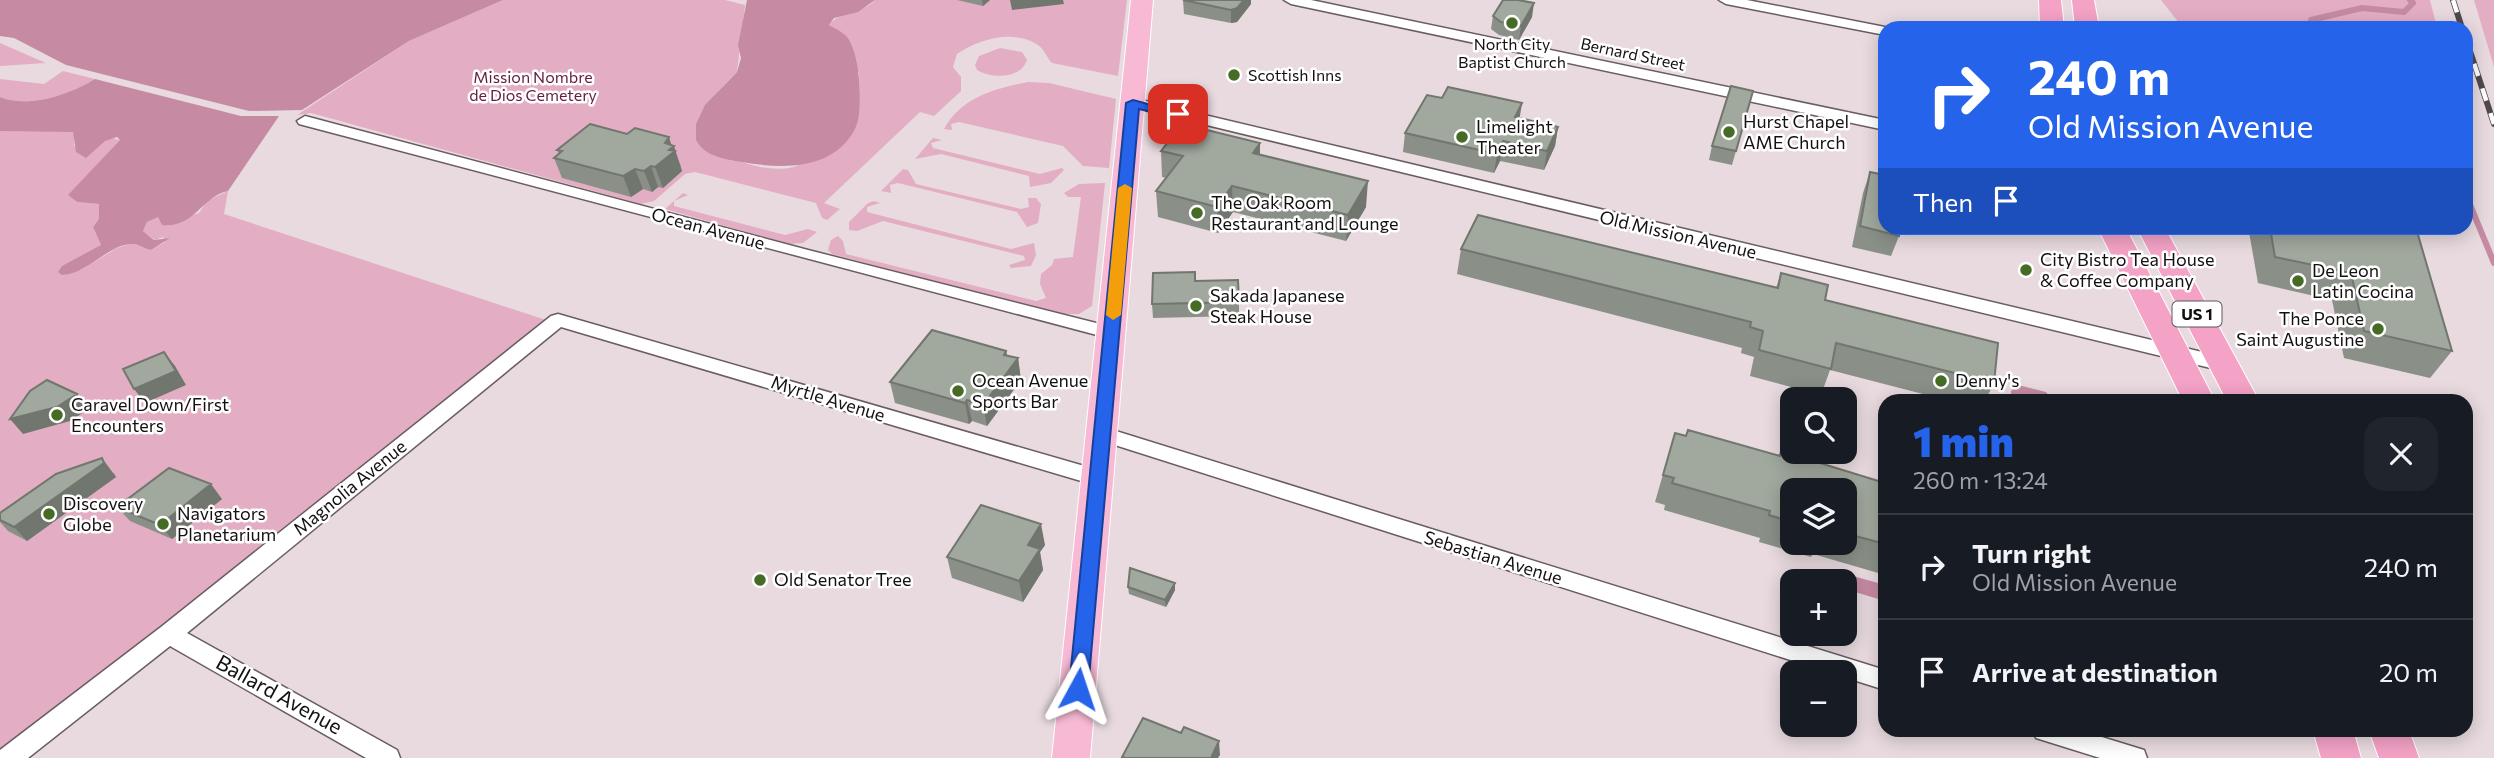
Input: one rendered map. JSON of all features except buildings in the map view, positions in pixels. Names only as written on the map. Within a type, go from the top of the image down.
[{"type":"highway","points":[[2050,0],[2052,21]]},
{"type":"highway","points":[[2083,0],[2086,21]]},
{"type":"highway","name":"US 1","points":[[2115,235],[2195,394]]},
{"type":"highway","name":"US 1","points":[[2155,235],[2239,394]]},
{"type":"highway","points":[[2335,737],[2341,758]]},
{"type":"highway","points":[[2392,737],[2399,758]]},
{"type":"main road","points":[[1071,758],[1142,0]]},
{"type":"street","name":"Bernard Street","points":[[1291,0],[1878,124]]},
{"type":"street","points":[[1726,0],[1878,29]]},
{"type":"street","name":"Old Mission Avenue","points":[[1133,103],[2223,364]]},
{"type":"street","name":"Ocean Avenue","points":[[305,121],[806,256],[1112,333]]},
{"type":"street","name":"Myrtle Avenue","points":[[558,320],[1098,478]]},
{"type":"street","name":"Magnolia Avenue","points":[[9,758],[169,634],[558,320]]},
{"type":"street","name":"Sebastian Avenue","points":[[1102,434],[1878,678]]},
{"type":"street","name":"Ballard Avenue","points":[[169,634],[388,758]]},
{"type":"street","points":[[2068,737],[2135,758]]},
{"type":"green space","name":"Mission Nombre de Dios Cemetery","points":[[503,0],[725,0],[745,5],[737,72],[704,112],[696,140],[743,162],[781,169],[799,164],[858,116],[859,73],[829,25],[839,17],[864,8],[875,0],[1127,0],[1118,76],[1052,63],[1038,45],[1018,38],[986,40],[957,54],[953,67],[961,77],[961,91],[934,116],[920,112],[824,203],[840,209],[827,220],[822,218],[816,203],[695,172],[685,174],[654,201],[641,204],[311,113],[297,115],[409,41]]},
{"type":"green space","points":[[2161,0],[2430,0],[2435,21],[2178,21]]},
{"type":"green space","points":[[2474,0],[2494,0],[2494,67]]},
{"type":"green space","points":[[0,43],[46,63],[0,66]]},
{"type":"green space","points":[[1000,48],[1022,52],[1027,60],[1024,66],[1005,76],[990,75],[977,70],[975,65],[979,56]]},
{"type":"green space","points":[[63,71],[95,79],[74,90],[36,101],[0,97],[0,79],[44,84]]},
{"type":"green space","points":[[1028,82],[1049,83],[1116,99],[1109,168],[1083,166],[1063,146],[959,122],[951,124],[952,130],[944,129],[960,109],[980,96]]},
{"type":"green space","points":[[0,131],[74,132],[74,146],[112,138],[120,140],[69,195],[77,202],[99,204],[100,219],[93,227],[101,245],[79,271],[117,248],[133,243],[151,250],[165,242],[163,237],[155,240],[143,231],[147,222],[158,216],[163,225],[199,213],[207,201],[228,191],[224,214],[546,320],[160,629],[0,752]]},
{"type":"green space","points":[[933,138],[942,140],[931,143],[933,148],[1040,174],[1062,168],[1064,170],[1051,183],[1030,187],[1029,176],[941,154],[915,159]]},
{"type":"green space","points":[[903,169],[908,170],[916,184],[1021,209],[1029,207],[1028,198],[1036,198],[1041,204],[1038,223],[1027,227],[1017,212],[898,183],[890,185],[891,193],[881,191]]},
{"type":"green space","points":[[1105,183],[1092,306],[1079,314],[1060,314],[832,254],[828,250],[831,240],[838,236],[843,241],[846,254],[1036,301],[1046,298],[1040,284],[1041,274],[1052,265],[1054,259],[1073,257],[1081,197],[1068,197],[1064,193],[1079,184]]},
{"type":"green space","points":[[674,201],[674,206],[785,235],[808,229],[817,232],[803,243],[789,244],[665,209]]},
{"type":"green space","points":[[868,203],[880,203],[867,207],[867,212],[1011,249],[1034,243],[1036,255],[1031,266],[1011,268],[1009,265],[1025,260],[1024,256],[883,221],[857,231],[849,230],[849,222]]},
{"type":"shaded area","points":[[0,0],[503,0],[409,41],[302,110],[249,111],[66,65],[14,38],[0,36]]},
{"type":"shaded area","points":[[747,0],[875,0],[858,12],[834,18],[829,25],[850,41],[857,66],[860,95],[859,114],[854,131],[832,154],[804,164],[773,166],[716,156],[700,146],[696,140],[696,124],[705,105],[737,72],[741,58],[738,45]]},
{"type":"shaded area","points":[[95,79],[241,116],[279,116],[228,191],[211,199],[182,222],[162,225],[158,217],[147,222],[143,231],[154,240],[170,238],[151,250],[135,244],[116,248],[81,269],[62,275],[58,272],[62,266],[101,245],[93,227],[99,219],[99,204],[77,202],[68,195],[120,140],[117,137],[105,141],[86,158],[76,152],[73,132],[0,131],[0,97],[36,101],[74,90]]},
{"type":"shaded area","points":[[2018,385],[2048,394],[2011,394]]},
{"type":"shaded area","points":[[1857,577],[1878,583],[1878,599],[1857,593]]},
{"type":"waterway","points":[[2311,21],[2362,8],[2404,12],[2413,3],[2410,0]]},
{"type":"waterway","points":[[2473,212],[2494,263]]},
{"type":"railway","points":[[2453,0],[2460,21]]},
{"type":"railway","points":[[2473,60],[2494,124]]},
{"type":"slow traffic","points":[[1113,315],[1125,188]]},
{"type":"place","name":"North City Baptist Church","points":[[1512,23]]},
{"type":"place","name":"Scottish Inns","points":[[1234,75]]},
{"type":"place","name":"Hurst Chapel AME Church","points":[[1729,132]]},
{"type":"place","name":"Limelight Theater","points":[[1462,137]]},
{"type":"place","name":"The Oak Room Restaurant and Lounge","points":[[1197,213]]},
{"type":"place","name":"City Bistro Tea House & Coffee Company","points":[[2026,270]]},
{"type":"place","name":"De Leon Latin Cocina","points":[[2298,281]]},
{"type":"place","name":"Sakada Japanese Steak House","points":[[1196,306]]},
{"type":"place","name":"The Ponce Saint Augustine","points":[[2378,329]]},
{"type":"place","name":"Denny's","points":[[1941,381]]},
{"type":"place","name":"Ocean Avenue Sports Bar","points":[[958,391]]},
{"type":"place","name":"Caravel Down/First Encounters","points":[[57,415]]},
{"type":"place","name":"Discovery Globe","points":[[49,514]]},
{"type":"place","name":"Navigators Planetarium","points":[[163,524]]},
{"type":"place","name":"Old Senator Tree","points":[[760,580]]},
{"type":"route","points":[[1078,689],[1133,103],[1178,114]]}]
